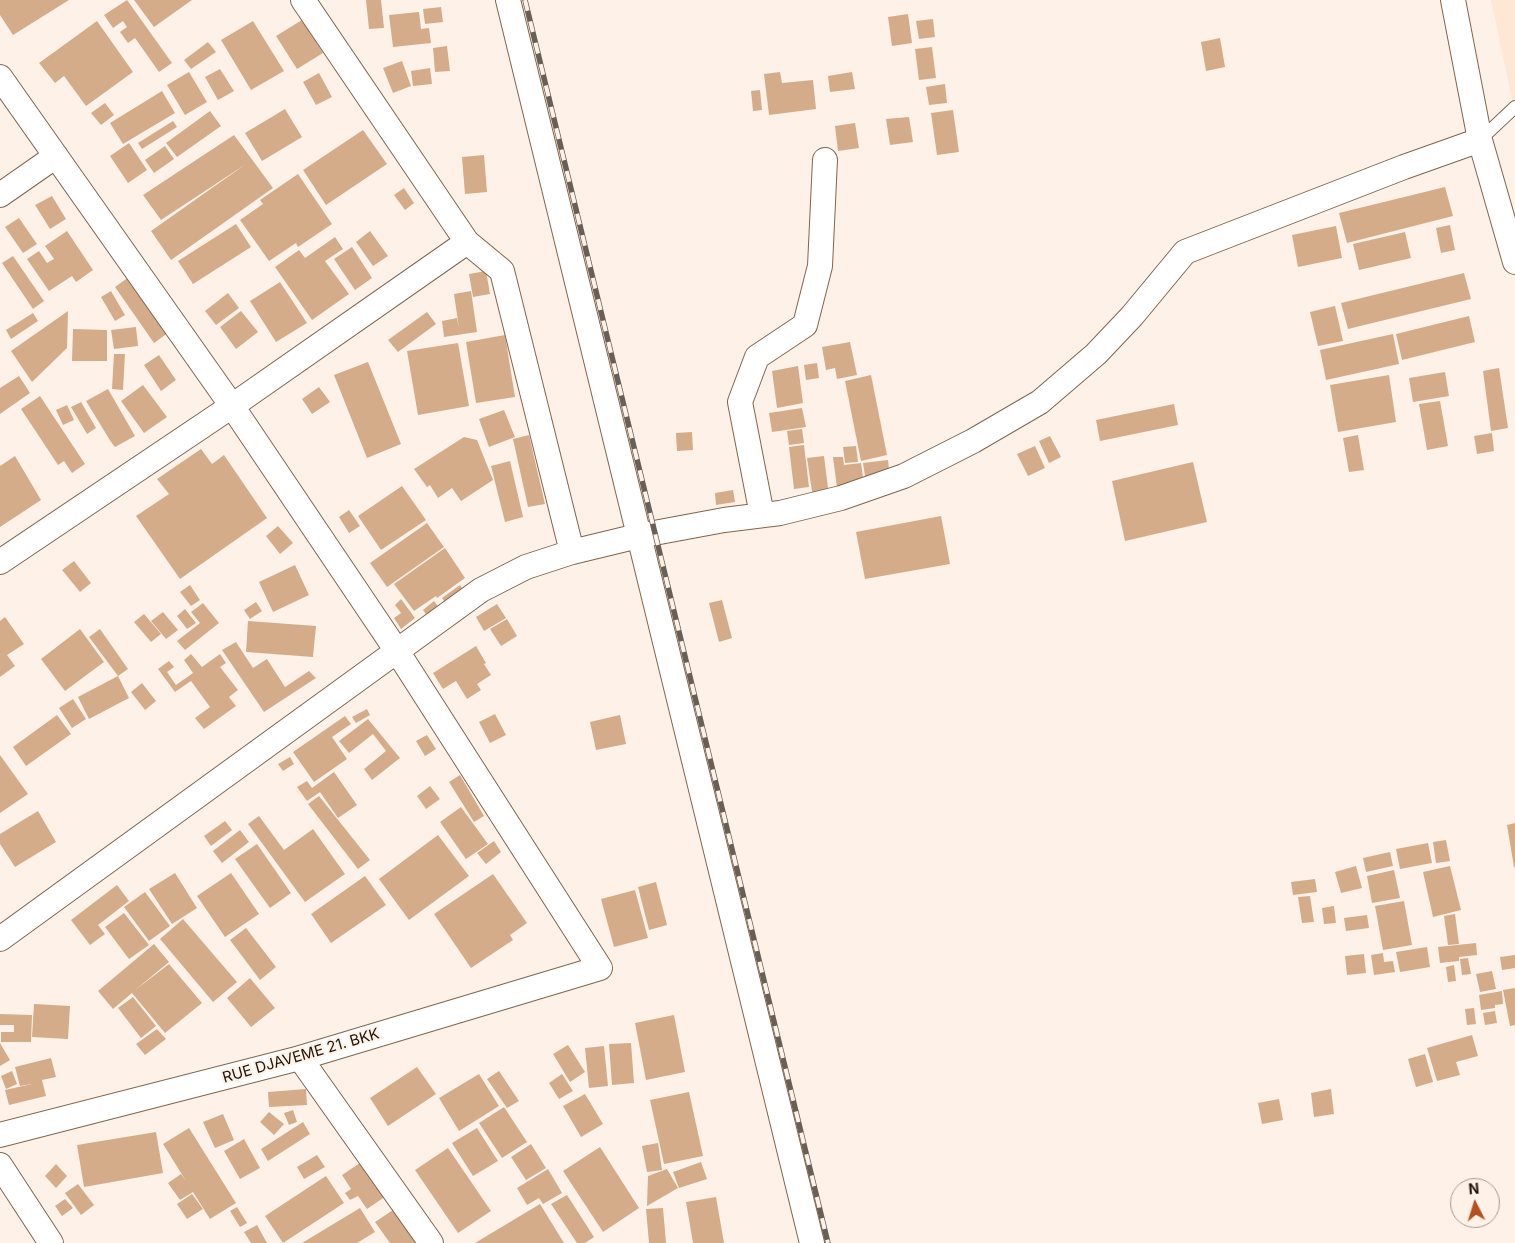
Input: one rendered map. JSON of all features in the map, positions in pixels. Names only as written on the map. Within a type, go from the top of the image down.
[{"type":"street","points":[[303,0],[467,242],[502,271],[572,552]]},
{"type":"street","points":[[508,0],[812,1243]]},
{"type":"street","points":[[1453,0],[1480,140],[1515,262]]},
{"type":"street","points":[[0,77],[232,406],[397,651]]},
{"type":"street","points":[[0,939],[481,590],[526,567],[572,552],[638,536],[724,520],[780,513],[841,498],[904,476],[973,441],[1040,402],[1096,354],[1132,316],[1185,252],[1404,167],[1480,140]]},
{"type":"street","points":[[0,195],[56,156]]},
{"type":"street","points":[[762,515],[740,402],[757,357],[805,325],[820,266],[825,160]]},
{"type":"street","points":[[0,562],[232,406],[467,242]]},
{"type":"street","name":"RUE DJAVEME 21. BKK","points":[[0,1135],[300,1058],[600,968],[397,651]]},
{"type":"street","points":[[300,1058],[431,1243]]},
{"type":"street","points":[[0,1165],[52,1243]]},
{"type":"lane","points":[[1480,140],[1515,108]]},
{"type":"shaded area","points":[[1491,0],[1515,0],[1515,111],[1514,108]]},
{"type":"building","points":[[0,0],[69,0],[13,35],[0,15]]},
{"type":"building","points":[[127,0],[172,63],[159,72],[135,38],[128,43],[120,32],[127,27],[123,21],[113,28],[104,15]]},
{"type":"building","points":[[134,0],[192,0],[154,27]]},
{"type":"building","points":[[366,0],[381,0],[384,28],[369,29]]},
{"type":"building","points":[[441,7],[443,22],[425,24],[423,9]]},
{"type":"building","points":[[419,12],[421,29],[429,28],[431,43],[393,47],[389,15]]},
{"type":"building","points":[[908,14],[912,43],[892,46],[888,17]]},
{"type":"building","points":[[933,19],[935,37],[919,39],[916,21]]},
{"type":"building","points":[[302,20],[323,53],[297,69],[276,36]]},
{"type":"building","points":[[97,21],[133,72],[86,106],[64,76],[55,83],[39,63]]},
{"type":"building","points":[[253,21],[284,71],[251,90],[221,40]]},
{"type":"building","points":[[1220,38],[1225,67],[1206,71],[1201,42]]},
{"type":"building","points":[[208,42],[216,52],[191,69],[184,60]]},
{"type":"building","points":[[447,46],[450,71],[435,72],[433,48]]},
{"type":"building","points":[[932,47],[936,78],[919,80],[915,49]]},
{"type":"building","points":[[402,61],[411,86],[393,93],[383,68]]},
{"type":"building","points":[[430,68],[432,84],[413,86],[411,71]]},
{"type":"building","points":[[220,69],[234,91],[218,100],[205,77]]},
{"type":"building","points":[[189,72],[207,102],[185,115],[167,85]]},
{"type":"building","points":[[780,72],[782,83],[813,80],[816,109],[769,115],[764,74]]},
{"type":"building","points":[[852,72],[855,89],[830,92],[828,76]]},
{"type":"building","points":[[319,73],[332,97],[316,105],[303,82]]},
{"type":"building","points":[[945,84],[947,103],[929,105],[926,87]]},
{"type":"building","points":[[760,90],[762,110],[753,111],[751,91]]},
{"type":"building","points":[[162,91],[175,113],[123,144],[110,123]]},
{"type":"building","points":[[105,103],[114,115],[101,125],[91,113]]},
{"type":"building","points":[[285,109],[302,137],[262,161],[245,133]]},
{"type":"building","points":[[953,110],[959,152],[937,155],[931,113]]},
{"type":"building","points":[[210,111],[221,126],[177,157],[166,143]]},
{"type":"building","points":[[909,117],[913,142],[890,145],[886,119]]},
{"type":"building","points":[[173,121],[177,127],[142,149],[138,143]]},
{"type":"building","points":[[855,123],[859,148],[838,151],[835,126]]},
{"type":"building","points":[[363,130],[387,164],[326,205],[303,170]]},
{"type":"building","points":[[234,135],[273,188],[171,260],[151,231],[246,164],[161,220],[143,195]]},
{"type":"building","points":[[129,143],[147,170],[128,183],[110,156]]},
{"type":"building","points":[[165,146],[174,159],[154,173],[145,160]]},
{"type":"building","points":[[484,155],[487,192],[465,194],[462,157]]},
{"type":"building","points":[[298,174],[332,224],[298,247],[296,243],[269,261],[240,220],[263,204],[260,200]]},
{"type":"building","points":[[1445,187],[1453,216],[1347,243],[1339,213]]},
{"type":"building","points":[[404,188],[414,203],[405,210],[394,195]]},
{"type":"building","points":[[52,196],[66,219],[50,229],[35,205]]},
{"type":"building","points":[[19,218],[37,244],[23,253],[5,227]]},
{"type":"building","points":[[236,224],[251,247],[193,284],[178,261]]},
{"type":"building","points":[[1450,225],[1455,250],[1441,253],[1436,228]]},
{"type":"building","points":[[1336,226],[1342,258],[1298,267],[1292,235]]},
{"type":"building","points":[[67,231],[93,270],[76,282],[72,276],[49,291],[27,259],[39,251],[47,263],[54,259],[45,246]]},
{"type":"building","points":[[370,231],[388,256],[373,266],[356,242]]},
{"type":"building","points":[[1405,232],[1411,258],[1359,270],[1353,244]]},
{"type":"building","points":[[335,237],[343,249],[325,261],[349,294],[312,320],[275,267],[299,250],[305,258]]},
{"type":"building","points":[[352,247],[372,278],[355,290],[334,259]]},
{"type":"building","points":[[13,256],[44,301],[33,309],[2,263]]},
{"type":"building","points":[[486,271],[490,294],[473,297],[469,274]]},
{"type":"building","points":[[1464,273],[1471,299],[1348,329],[1341,303]]},
{"type":"building","points":[[133,274],[172,330],[154,343],[115,287]]},
{"type":"building","points":[[280,282],[307,323],[276,342],[250,301]]},
{"type":"building","points":[[111,291],[125,315],[115,321],[101,297]]},
{"type":"building","points":[[471,291],[477,332],[444,337],[442,321],[457,318],[459,328],[454,294]]},
{"type":"building","points":[[228,293],[239,308],[216,325],[205,311]]},
{"type":"building","points":[[1335,306],[1343,341],[1318,346],[1310,312]]},
{"type":"building","points":[[68,311],[67,348],[32,382],[11,351]]},
{"type":"building","points":[[241,311],[258,332],[236,349],[220,327]]},
{"type":"building","points":[[427,312],[436,324],[398,352],[388,340]]},
{"type":"building","points":[[33,313],[38,321],[11,339],[6,330]]},
{"type":"building","points":[[1469,316],[1475,342],[1402,360],[1396,334]]},
{"type":"building","points":[[136,327],[138,346],[114,349],[111,330]]},
{"type":"building","points":[[73,329],[107,330],[107,361],[72,361]]},
{"type":"building","points":[[1393,334],[1399,364],[1326,380],[1320,350]]},
{"type":"building","points":[[505,335],[515,397],[476,403],[466,342]]},
{"type":"building","points":[[850,342],[857,375],[837,379],[835,368],[826,370],[822,347]]},
{"type":"building","points":[[458,343],[469,406],[418,415],[407,351]]},
{"type":"building","points":[[114,354],[125,354],[123,390],[112,389]]},
{"type":"building","points":[[159,355],[176,380],[161,391],[144,365]]},
{"type":"building","points":[[368,362],[401,444],[367,458],[334,375]]},
{"type":"building","points":[[817,363],[819,378],[806,380],[804,365]]},
{"type":"building","points":[[798,366],[803,403],[777,408],[772,371]]},
{"type":"building","points":[[1499,368],[1508,428],[1491,431],[1483,371]]},
{"type":"building","points":[[1445,372],[1449,396],[1413,402],[1409,378]]},
{"type":"building","points":[[871,375],[887,455],[861,461],[845,381]]},
{"type":"building","points":[[1389,375],[1396,422],[1338,432],[1330,385]]},
{"type":"building","points":[[19,376],[30,393],[0,414],[0,388]]},
{"type":"building","points":[[143,385],[167,417],[144,433],[121,401]]},
{"type":"building","points":[[319,387],[330,402],[312,414],[302,399]]},
{"type":"building","points":[[108,389],[135,436],[115,447],[86,401]]},
{"type":"building","points":[[40,396],[85,464],[72,473],[64,461],[58,465],[21,409]]},
{"type":"building","points":[[1440,401],[1448,446],[1427,450],[1419,404]]},
{"type":"building","points":[[81,402],[96,428],[87,434],[71,407]]},
{"type":"building","points":[[1174,404],[1178,425],[1100,441],[1096,420]]},
{"type":"building","points":[[67,405],[74,420],[63,425],[56,410]]},
{"type":"building","points":[[802,408],[806,427],[772,432],[769,413]]},
{"type":"building","points":[[504,410],[515,437],[489,447],[479,419]]},
{"type":"building","points":[[802,429],[804,443],[789,445],[787,431]]},
{"type":"building","points":[[692,432],[693,450],[677,451],[676,433]]},
{"type":"building","points":[[1492,433],[1494,451],[1477,454],[1474,436]]},
{"type":"building","points":[[529,435],[545,504],[528,507],[513,439]]},
{"type":"building","points":[[1358,435],[1364,470],[1349,472],[1343,438]]},
{"type":"building","points":[[1050,436],[1061,457],[1049,463],[1039,441]]},
{"type":"building","points":[[464,437],[477,440],[493,480],[461,501],[452,488],[438,498],[430,485],[427,487],[414,469]]},
{"type":"building","points":[[804,445],[809,487],[794,489],[789,447]]},
{"type":"building","points":[[856,446],[858,462],[845,463],[843,447]]},
{"type":"building","points":[[1035,446],[1045,468],[1028,476],[1017,454]]},
{"type":"building","points":[[201,449],[212,464],[224,455],[267,518],[180,579],[136,516],[169,494],[157,479]]},
{"type":"building","points":[[15,456],[41,500],[0,527],[0,466]]},
{"type":"building","points":[[824,456],[829,496],[813,498],[807,458]]},
{"type":"building","points":[[833,457],[843,457],[844,465],[861,463],[864,485],[837,488]]},
{"type":"building","points":[[888,460],[890,479],[866,482],[863,463]]},
{"type":"building","points":[[510,461],[523,517],[505,522],[491,466]]},
{"type":"building","points":[[1193,462],[1207,522],[1125,541],[1112,481]]},
{"type":"building","points":[[402,486],[426,520],[381,550],[358,516]]},
{"type":"building","points":[[733,490],[735,502],[716,505],[715,493]]},
{"type":"building","points":[[349,510],[360,526],[349,533],[339,517]]},
{"type":"building","points":[[941,516],[950,564],[865,579],[856,532]]},
{"type":"building","points":[[427,523],[444,547],[387,587],[370,563]]},
{"type":"building","points":[[278,526],[293,543],[280,554],[266,536]]},
{"type":"building","points":[[445,548],[465,578],[437,598],[436,596],[414,611],[394,584]]},
{"type":"building","points":[[74,561],[91,583],[80,592],[62,570]]},
{"type":"building","points":[[295,565],[309,595],[273,612],[259,582]]},
{"type":"building","points":[[190,585],[200,600],[191,606],[180,592]]},
{"type":"building","points":[[460,585],[464,591],[446,604],[442,598]]},
{"type":"building","points":[[401,599],[415,618],[401,629],[394,618],[401,613],[395,605]]},
{"type":"building","points":[[722,600],[732,638],[719,642],[709,603]]},
{"type":"building","points":[[434,601],[440,609],[428,617],[423,610]]},
{"type":"building","points":[[256,602],[262,611],[250,619],[244,610]]},
{"type":"building","points":[[203,603],[219,623],[185,650],[177,641],[200,623],[191,612]]},
{"type":"building","points":[[497,604],[506,618],[484,631],[476,617]]},
{"type":"building","points":[[185,609],[196,623],[187,629],[177,616]]},
{"type":"building","points":[[163,612],[178,630],[166,639],[151,621]]},
{"type":"building","points":[[144,614],[161,634],[151,642],[134,622]]},
{"type":"building","points":[[5,617],[24,644],[7,655],[15,666],[0,677],[0,621]]},
{"type":"building","points":[[507,619],[517,636],[501,646],[490,629]]},
{"type":"building","points":[[248,621],[316,626],[313,657],[246,652]]},
{"type":"building","points":[[80,629],[104,662],[65,691],[41,659]]},
{"type":"building","points":[[100,629],[128,669],[118,676],[89,637]]},
{"type":"building","points":[[236,642],[253,668],[267,659],[285,687],[309,671],[316,678],[264,712],[222,650]]},
{"type":"building","points":[[476,646],[491,675],[477,684],[481,690],[467,699],[456,681],[443,689],[433,673]]},
{"type":"building","points":[[191,654],[202,667],[220,654],[226,663],[220,667],[238,690],[229,697],[236,706],[204,729],[195,718],[210,707],[191,681],[175,692],[158,669],[169,661],[174,667],[167,672],[176,685],[193,673],[184,660]]},
{"type":"building","points":[[118,676],[129,698],[89,719],[78,697]]},
{"type":"building","points":[[142,683],[156,701],[145,710],[131,692]]},
{"type":"building","points":[[73,699],[86,719],[72,728],[59,708]]},
{"type":"building","points":[[367,709],[370,715],[356,723],[352,717]]},
{"type":"building","points":[[495,714],[506,735],[490,743],[479,722]]},
{"type":"building","points":[[57,715],[71,734],[26,766],[13,747]]},
{"type":"building","points":[[620,715],[626,744],[596,750],[590,722]]},
{"type":"building","points":[[345,716],[351,724],[332,737],[347,759],[314,782],[293,752]]},
{"type":"building","points":[[368,719],[400,758],[372,780],[364,769],[386,751],[373,734],[349,753],[339,741]]},
{"type":"building","points":[[427,735],[436,749],[425,756],[416,741]]},
{"type":"building","points":[[0,755],[28,794],[0,813]]},
{"type":"building","points":[[290,757],[294,764],[283,771],[278,764]]},
{"type":"building","points":[[334,772],[357,805],[338,818],[320,792],[307,801],[297,787],[307,781],[312,788]]},
{"type":"building","points":[[460,775],[484,816],[474,822],[449,782]]},
{"type":"building","points":[[430,786],[440,799],[426,809],[417,796]]},
{"type":"building","points":[[319,796],[370,860],[358,869],[308,804]]},
{"type":"building","points":[[461,807],[488,844],[466,859],[440,822]]},
{"type":"building","points":[[38,811],[56,842],[15,867],[0,844],[0,834]]},
{"type":"building","points":[[259,816],[284,850],[313,829],[345,874],[305,902],[248,824]]},
{"type":"building","points":[[225,821],[232,830],[211,846],[204,836]]},
{"type":"building","points":[[1515,823],[1515,867],[1514,867],[1507,825]]},
{"type":"building","points":[[240,830],[249,842],[222,863],[213,851]]},
{"type":"building","points":[[438,835],[469,876],[409,920],[379,879]]},
{"type":"building","points":[[1446,840],[1450,861],[1436,863],[1433,842]]},
{"type":"building","points":[[494,841],[501,852],[486,864],[477,853]]},
{"type":"building","points":[[1428,843],[1432,863],[1400,869],[1396,849]]},
{"type":"building","points":[[257,844],[291,893],[270,908],[235,859]]},
{"type":"building","points":[[1390,852],[1393,866],[1366,872],[1363,858]]},
{"type":"building","points":[[1356,866],[1362,888],[1341,893],[1335,872]]},
{"type":"building","points":[[1450,866],[1461,910],[1433,917],[1423,872]]},
{"type":"building","points":[[1394,870],[1400,898],[1372,903],[1367,876]]},
{"type":"building","points":[[175,873],[197,908],[172,924],[149,889]]},
{"type":"building","points":[[231,873],[259,914],[225,937],[197,896]]},
{"type":"building","points":[[493,874],[527,923],[510,935],[513,940],[471,968],[434,914]]},
{"type":"building","points":[[365,876],[386,905],[331,943],[311,914]]},
{"type":"building","points":[[1315,879],[1317,892],[1293,895],[1291,882]]},
{"type":"building","points":[[656,882],[667,925],[649,930],[638,887]]},
{"type":"building","points":[[117,885],[129,901],[98,925],[105,934],[90,945],[71,920]]},
{"type":"building","points":[[635,890],[648,938],[614,947],[601,899]]},
{"type":"building","points":[[145,892],[170,926],[149,941],[124,907]]},
{"type":"building","points":[[1310,896],[1314,922],[1302,923],[1298,897]]},
{"type":"building","points":[[1404,901],[1412,945],[1383,950],[1375,906]]},
{"type":"building","points":[[1334,906],[1336,923],[1324,924],[1322,908]]},
{"type":"building","points":[[124,913],[149,945],[129,959],[105,927]]},
{"type":"building","points":[[1455,914],[1459,944],[1448,945],[1444,916]]},
{"type":"building","points":[[1367,915],[1369,928],[1346,931],[1344,918]]},
{"type":"building","points":[[183,919],[237,982],[213,1002],[160,939]]},
{"type":"building","points":[[246,928],[276,967],[260,980],[230,940]]},
{"type":"building","points":[[1476,943],[1477,955],[1459,957],[1459,961],[1440,963],[1438,947]]},
{"type":"building","points":[[154,944],[169,962],[134,991],[169,964],[202,1003],[165,1033],[132,993],[113,1009],[98,991]]},
{"type":"building","points":[[1427,947],[1430,967],[1400,972],[1396,952]]},
{"type":"building","points":[[1383,953],[1384,962],[1393,961],[1395,972],[1374,975],[1371,955]]},
{"type":"building","points":[[1364,954],[1366,973],[1347,975],[1345,956]]},
{"type":"building","points":[[1515,955],[1515,968],[1502,970],[1500,957]]},
{"type":"building","points":[[1468,958],[1471,974],[1462,975],[1460,959]]},
{"type":"building","points":[[1454,965],[1456,981],[1448,982],[1446,967]]},
{"type":"building","points":[[1492,971],[1496,989],[1480,992],[1476,974]]},
{"type":"building","points":[[250,978],[275,1008],[251,1027],[227,998]]},
{"type":"building","points":[[1515,988],[1515,1025],[1510,1026],[1503,990]]},
{"type":"building","points":[[1502,991],[1503,1004],[1495,1005],[1495,1008],[1481,1010],[1479,995]]},
{"type":"building","points":[[133,997],[156,1026],[141,1038],[118,1008]]},
{"type":"building","points":[[34,1004],[70,1006],[68,1039],[32,1037]]},
{"type":"building","points":[[1474,1008],[1476,1024],[1467,1025],[1465,1009]]},
{"type":"building","points":[[1495,1011],[1497,1023],[1485,1025],[1483,1013]]},
{"type":"building","points":[[0,1014],[32,1015],[31,1042],[1,1042],[1,1032],[14,1032],[14,1025],[0,1025]]},
{"type":"building","points":[[674,1015],[685,1072],[646,1080],[635,1023]]},
{"type":"building","points":[[157,1029],[166,1039],[145,1055],[136,1044]]},
{"type":"building","points":[[1472,1035],[1478,1056],[1456,1062],[1460,1075],[1437,1081],[1427,1048]]},
{"type":"building","points":[[0,1043],[10,1060],[0,1066]]},
{"type":"building","points":[[631,1043],[634,1083],[612,1085],[609,1044]]},
{"type":"building","points":[[568,1045],[585,1072],[570,1082],[553,1054]]},
{"type":"building","points":[[604,1046],[608,1086],[589,1088],[585,1048]]},
{"type":"building","points":[[1425,1054],[1433,1082],[1416,1087],[1408,1059]]},
{"type":"building","points":[[51,1058],[56,1077],[42,1080],[46,1096],[9,1105],[5,1090],[32,1084],[20,1086],[15,1067]]},
{"type":"building","points":[[417,1067],[436,1094],[388,1126],[370,1098]]},
{"type":"building","points":[[12,1071],[17,1084],[6,1089],[1,1076]]},
{"type":"building","points":[[499,1071],[519,1101],[507,1108],[487,1079]]},
{"type":"building","points":[[479,1074],[499,1106],[459,1131],[439,1098]]},
{"type":"building","points":[[562,1074],[573,1091],[559,1099],[549,1083]]},
{"type":"building","points":[[306,1089],[307,1105],[269,1107],[268,1092]]},
{"type":"building","points":[[1331,1089],[1334,1114],[1314,1117],[1311,1093]]},
{"type":"building","points":[[689,1092],[703,1156],[664,1164],[650,1100]]},
{"type":"building","points":[[585,1094],[603,1124],[581,1137],[563,1106]]},
{"type":"building","points":[[1279,1099],[1283,1120],[1262,1124],[1258,1103]]},
{"type":"building","points":[[504,1107],[527,1142],[502,1158],[479,1123]]},
{"type":"building","points":[[293,1110],[297,1122],[289,1125],[284,1113]]},
{"type":"building","points":[[269,1112],[284,1124],[274,1135],[260,1122]]},
{"type":"building","points":[[223,1114],[234,1140],[215,1148],[203,1122]]},
{"type":"building","points":[[303,1122],[310,1134],[268,1161],[261,1149]]},
{"type":"building","points":[[189,1128],[236,1203],[210,1219],[193,1192],[180,1200],[168,1183],[181,1174],[186,1181],[163,1144]]},
{"type":"building","points":[[477,1128],[498,1161],[473,1176],[452,1143]]},
{"type":"building","points":[[156,1132],[163,1173],[84,1187],[77,1145]]},
{"type":"building","points":[[244,1139],[260,1168],[240,1179],[224,1151]]},
{"type":"building","points":[[658,1143],[662,1170],[647,1172],[642,1146]]},
{"type":"building","points":[[531,1144],[546,1168],[526,1180],[511,1157]]},
{"type":"building","points":[[600,1147],[639,1208],[603,1232],[563,1171]]},
{"type":"building","points":[[448,1148],[491,1211],[458,1233],[415,1170]]},
{"type":"building","points":[[317,1155],[325,1167],[304,1179],[297,1167]]},
{"type":"building","points":[[363,1161],[386,1196],[367,1209],[358,1196],[350,1200],[345,1193],[351,1189],[342,1175]]},
{"type":"building","points":[[701,1162],[707,1179],[679,1188],[673,1172]]},
{"type":"building","points":[[56,1164],[67,1176],[56,1188],[45,1176]]},
{"type":"building","points":[[548,1169],[562,1193],[543,1204],[539,1198],[527,1205],[517,1188]]},
{"type":"building","points":[[667,1169],[678,1188],[647,1206],[648,1176]]},
{"type":"building","points":[[326,1176],[344,1203],[283,1243],[265,1216]]},
{"type":"building","points":[[78,1184],[94,1205],[81,1215],[65,1193]]},
{"type":"building","points":[[192,1194],[203,1209],[187,1219],[177,1204]]},
{"type":"building","points":[[567,1195],[594,1237],[585,1243],[577,1243],[551,1204]]},
{"type":"building","points":[[716,1197],[724,1243],[693,1243],[686,1202]]},
{"type":"building","points":[[65,1199],[73,1208],[62,1216],[55,1206]]},
{"type":"building","points":[[540,1204],[564,1243],[475,1243]]},
{"type":"building","points":[[237,1207],[247,1223],[240,1227],[230,1211]]},
{"type":"building","points":[[360,1208],[375,1232],[357,1243],[302,1243]]},
{"type":"building","points":[[396,1208],[420,1243],[390,1243],[375,1222]]},
{"type":"building","points":[[663,1208],[666,1243],[649,1243],[646,1209]]},
{"type":"building","points":[[257,1225],[267,1243],[251,1243],[244,1232]]},
{"type":"railway","points":[[525,0],[828,1243]]}]
